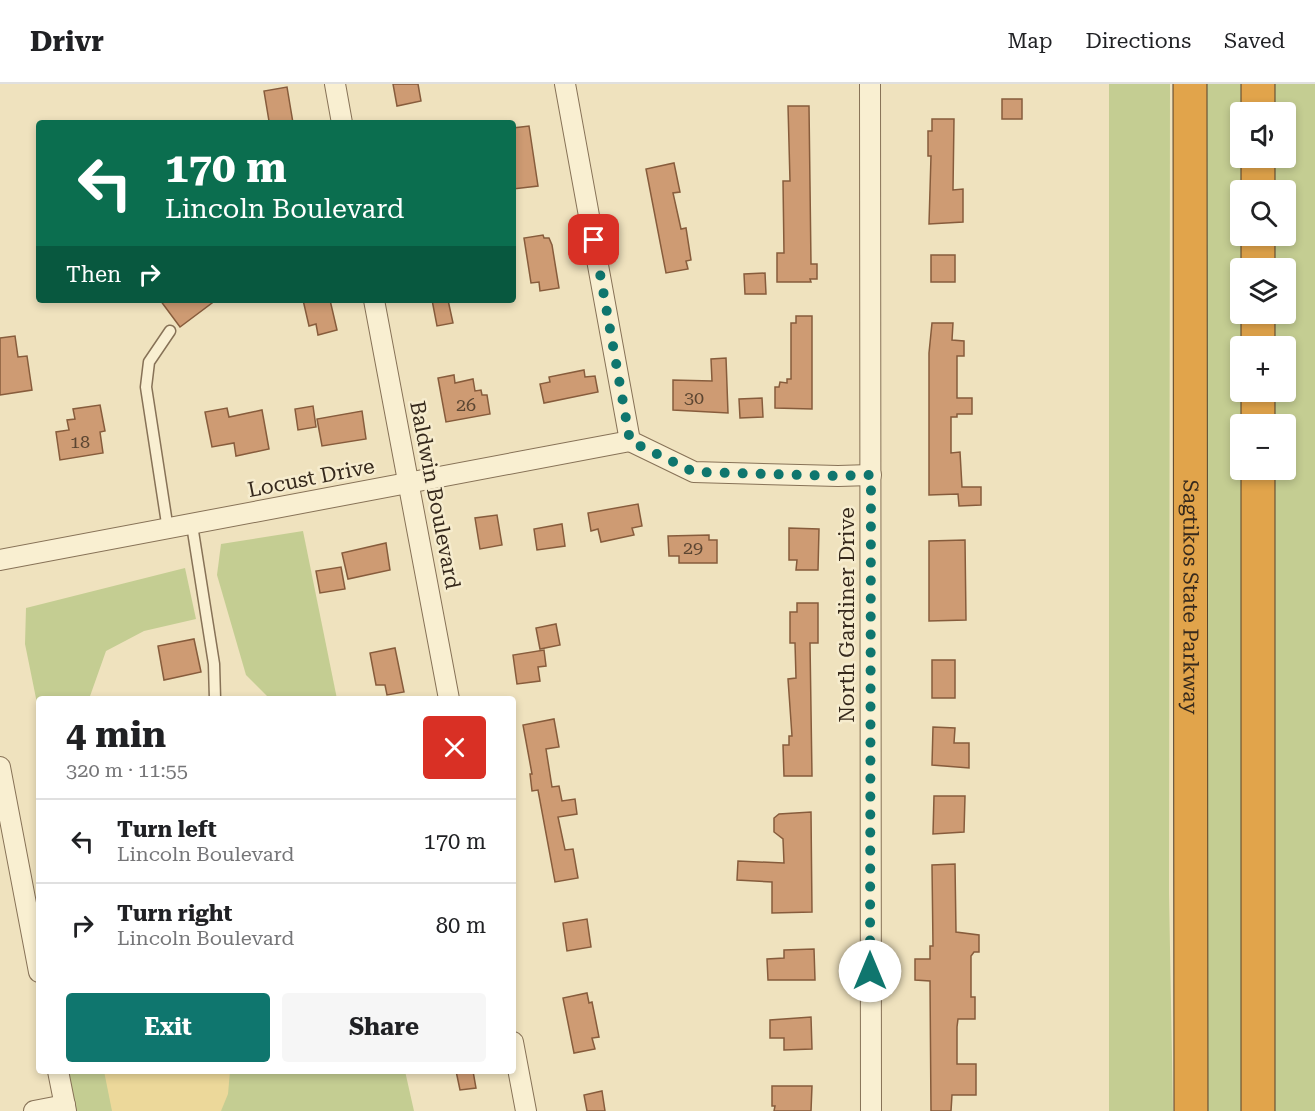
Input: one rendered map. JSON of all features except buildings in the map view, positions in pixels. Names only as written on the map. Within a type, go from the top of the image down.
[{"type":"highway","name":"Sagtikos State Parkway","points":[[1190,84],[1191,1111]]},
{"type":"highway","points":[[1258,84],[1258,102]]},
{"type":"highway","points":[[1258,480],[1258,1111]]},
{"type":"street","points":[[335,84],[341,120]]},
{"type":"street","points":[[565,84],[630,441],[694,472],[871,475]]},
{"type":"street","name":"North Gardiner Drive","points":[[870,84],[871,1111]]},
{"type":"street","name":"Baldwin Boulevard","points":[[376,303],[448,696]]},
{"type":"street","name":"Locust Drive","points":[[0,561],[630,441]]},
{"type":"street","points":[[0,767],[7,839],[36,960]]},
{"type":"street","points":[[516,1058],[526,1111]]},
{"type":"street","points":[[34,1111],[65,1108],[59,1074]]},
{"type":"lane","points":[[168,530],[146,387],[149,362],[170,331]]},
{"type":"lane","points":[[192,525],[214,664],[215,696]]},
{"type":"green space","points":[[1109,84],[1170,84],[1169,894],[1173,1111],[1109,1111]]},
{"type":"green space","points":[[1204,84],[1245,84],[1245,102],[1230,102],[1230,168],[1245,168],[1245,180],[1230,180],[1230,246],[1245,246],[1245,258],[1230,258],[1230,324],[1245,324],[1245,336],[1230,336],[1230,402],[1245,402],[1245,414],[1230,414],[1230,480],[1245,480],[1245,1111],[1207,1111]]},
{"type":"green space","points":[[1274,84],[1315,84],[1315,1111],[1272,1111],[1273,480],[1296,480],[1296,414],[1274,414],[1274,402],[1296,402],[1296,336],[1274,336],[1274,324],[1296,324],[1296,258],[1274,258],[1274,246],[1296,246],[1296,180],[1274,180],[1274,168],[1296,168],[1296,102],[1274,102]]},
{"type":"green space","points":[[303,531],[336,696],[267,696],[246,675],[217,575],[221,544]]},
{"type":"green space","points":[[185,568],[196,619],[144,631],[106,651],[90,696],[36,696],[36,698],[25,644],[26,608]]},
{"type":"green space","points":[[59,1074],[406,1074],[414,1111],[66,1111]]},
{"type":"sand","points":[[105,1074],[230,1074],[228,1094],[221,1111],[112,1111]]},
{"type":"route","points":[[594,240],[630,441],[694,472],[871,475],[870,971]]}]
